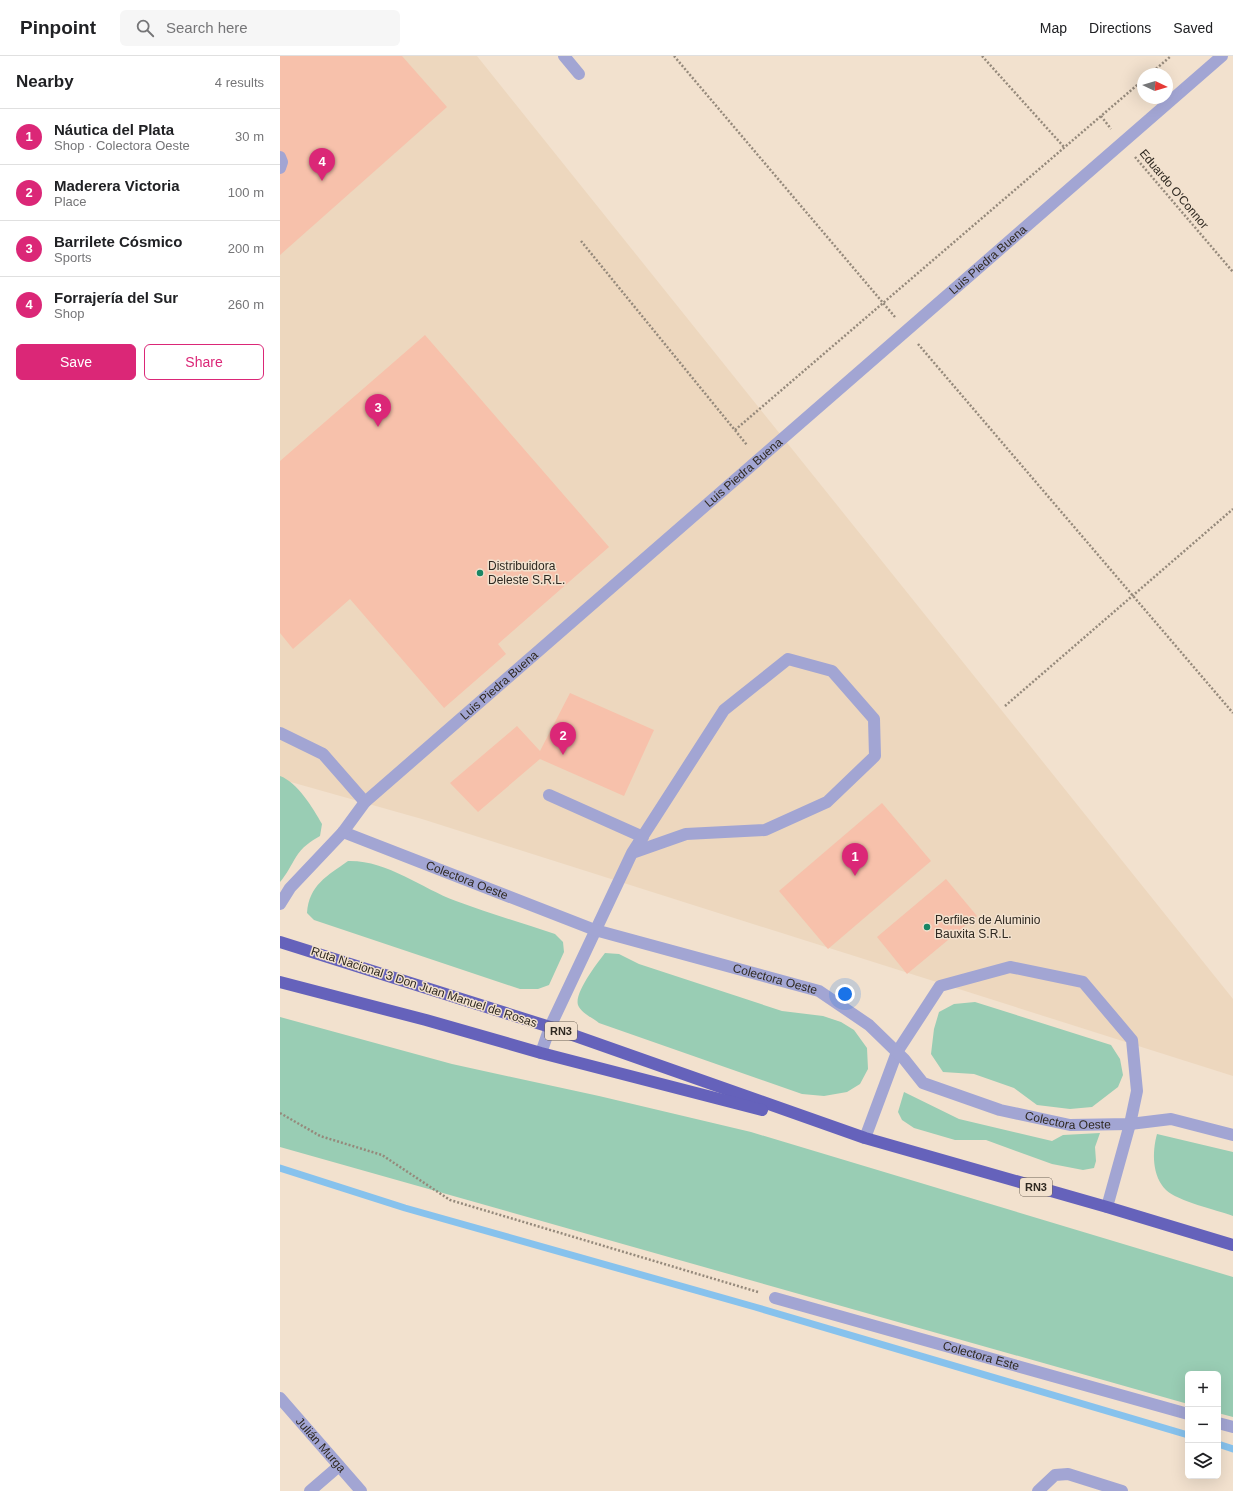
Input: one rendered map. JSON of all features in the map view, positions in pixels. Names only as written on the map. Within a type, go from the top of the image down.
[{"type":"highway","name":"Ruta Nacional 3 Don Juan Manuel de Rosas","points":[[280,942],[550,1027],[838,1130]]},
{"type":"highway","name":"Ruta Nacional 3 Don Juan Manuel de Rosas","points":[[280,982],[426,1020],[541,1053],[838,1130],[1107,1207],[1233,1245]]},
{"type":"street","points":[[564,56],[579,74]]},
{"type":"street","name":"Luis Piedra Buena","points":[[280,904],[290,888],[344,832],[365,802],[1222,56]]},
{"type":"street","points":[[280,157],[282,162],[280,168]]},
{"type":"street","points":[[541,1053],[550,1027],[632,853],[724,710],[788,659],[832,671],[874,719],[875,756],[827,802],[765,830],[686,834],[632,853]]},
{"type":"street","points":[[280,733],[323,754],[365,802]]},
{"type":"street","points":[[549,795],[643,837]]},
{"type":"street","name":"Colectora Oeste","points":[[344,832],[596,930],[819,991],[869,1025],[897,1052],[923,1083],[1000,1110],[1070,1125],[1130,1124],[1171,1119],[1233,1136]]},
{"type":"street","points":[[866,1138],[897,1052],[940,986],[1010,967],[1083,982],[1132,1040],[1137,1091],[1130,1124],[1107,1207]]},
{"type":"street","name":"Colectora Este","points":[[774,1298],[1185,1413]]},
{"type":"street","name":"Julián Murga","points":[[280,1398],[361,1491]]},
{"type":"street","points":[[1221,1424],[1233,1427]]},
{"type":"street","points":[[310,1491],[339,1466]]},
{"type":"street","points":[[1038,1491],[1055,1475],[1068,1474],[1122,1491]]},
{"type":"path","points":[[674,56],[906,331],[1233,713]]},
{"type":"path","points":[[982,56],[1064,148]]},
{"type":"path","points":[[1157,68],[1171,56]]},
{"type":"path","points":[[735,430],[1137,85]]},
{"type":"path","name":"Eduardo O'Connor","points":[[1101,116],[1233,272]]},
{"type":"path","points":[[581,241],[759,459]]},
{"type":"path","points":[[1005,706],[1233,509]]},
{"type":"path","points":[[280,1113],[320,1136],[382,1155],[450,1200],[774,1298]]},
{"type":"shaded area","points":[[280,56],[477,56],[1233,999],[1233,1076],[422,819],[280,779]]},
{"type":"green space","points":[[280,776],[286,779],[298,790],[309,803],[322,824],[320,836],[301,850],[280,882]]},
{"type":"green space","points":[[348,861],[376,865],[404,876],[443,896],[555,934],[563,942],[564,952],[549,985],[538,989],[520,989],[314,920],[307,913],[308,903],[315,888],[326,877]]},
{"type":"green space","points":[[605,953],[619,954],[639,964],[782,1011],[823,1016],[841,1022],[854,1030],[867,1048],[868,1069],[860,1084],[847,1092],[824,1096],[802,1094],[599,1023],[580,1008],[578,1005],[578,1000],[587,978]]},
{"type":"green space","points":[[975,1002],[1111,1045],[1120,1059],[1123,1075],[1118,1087],[1092,1107],[1070,1109],[1037,1105],[1014,1088],[974,1074],[943,1072],[931,1054],[934,1029],[939,1012],[954,1004]]},
{"type":"green space","points":[[280,1017],[452,1064],[599,1096],[751,1132],[1233,1277],[1233,1417],[1221,1414],[1221,1371],[1185,1371],[1185,1403],[280,1147]]},
{"type":"green space","points":[[904,1092],[959,1119],[1052,1141],[1063,1135],[1100,1133],[1095,1147],[1096,1161],[1094,1168],[1083,1170],[1052,1164],[986,1140],[955,1140],[914,1128],[902,1120],[898,1112]]},
{"type":"green space","points":[[1157,1134],[1233,1152],[1233,1216],[1179,1198],[1166,1190],[1158,1178],[1154,1164],[1154,1148]]},
{"type":"building","points":[[280,56],[402,56],[447,107],[280,255]]},
{"type":"building","points":[[425,335],[609,547],[498,644],[506,654],[444,708],[350,599],[293,649],[280,633],[280,461]]},
{"type":"building","points":[[570,693],[654,730],[624,796],[540,759],[478,812],[450,783],[517,726],[540,751]]},
{"type":"building","points":[[882,803],[931,861],[828,949],[779,891]]},
{"type":"building","name":"Perfiles de Aluminio Bauxita S.R.L.","points":[[946,879],[977,916],[907,974],[877,937]]},
{"type":"waterway","points":[[280,1168],[405,1208],[755,1307],[1185,1434]]},
{"type":"waterway","points":[[1221,1445],[1233,1449]]},
{"type":"place","name":"Forrajería del Sur","points":[[322,181]]},
{"type":"place","name":"Barrilete Cósmico","points":[[378,427]]},
{"type":"place","name":"Distribuidora Deleste S.R.L.","points":[[480,573]]},
{"type":"place","name":"Maderera Victoria","points":[[563,755]]},
{"type":"place","name":"Náutica del Plata","points":[[855,876]]},
{"type":"place","name":"Perfiles de Aluminio Bauxita S.R.L.","points":[[927,927]]}]
